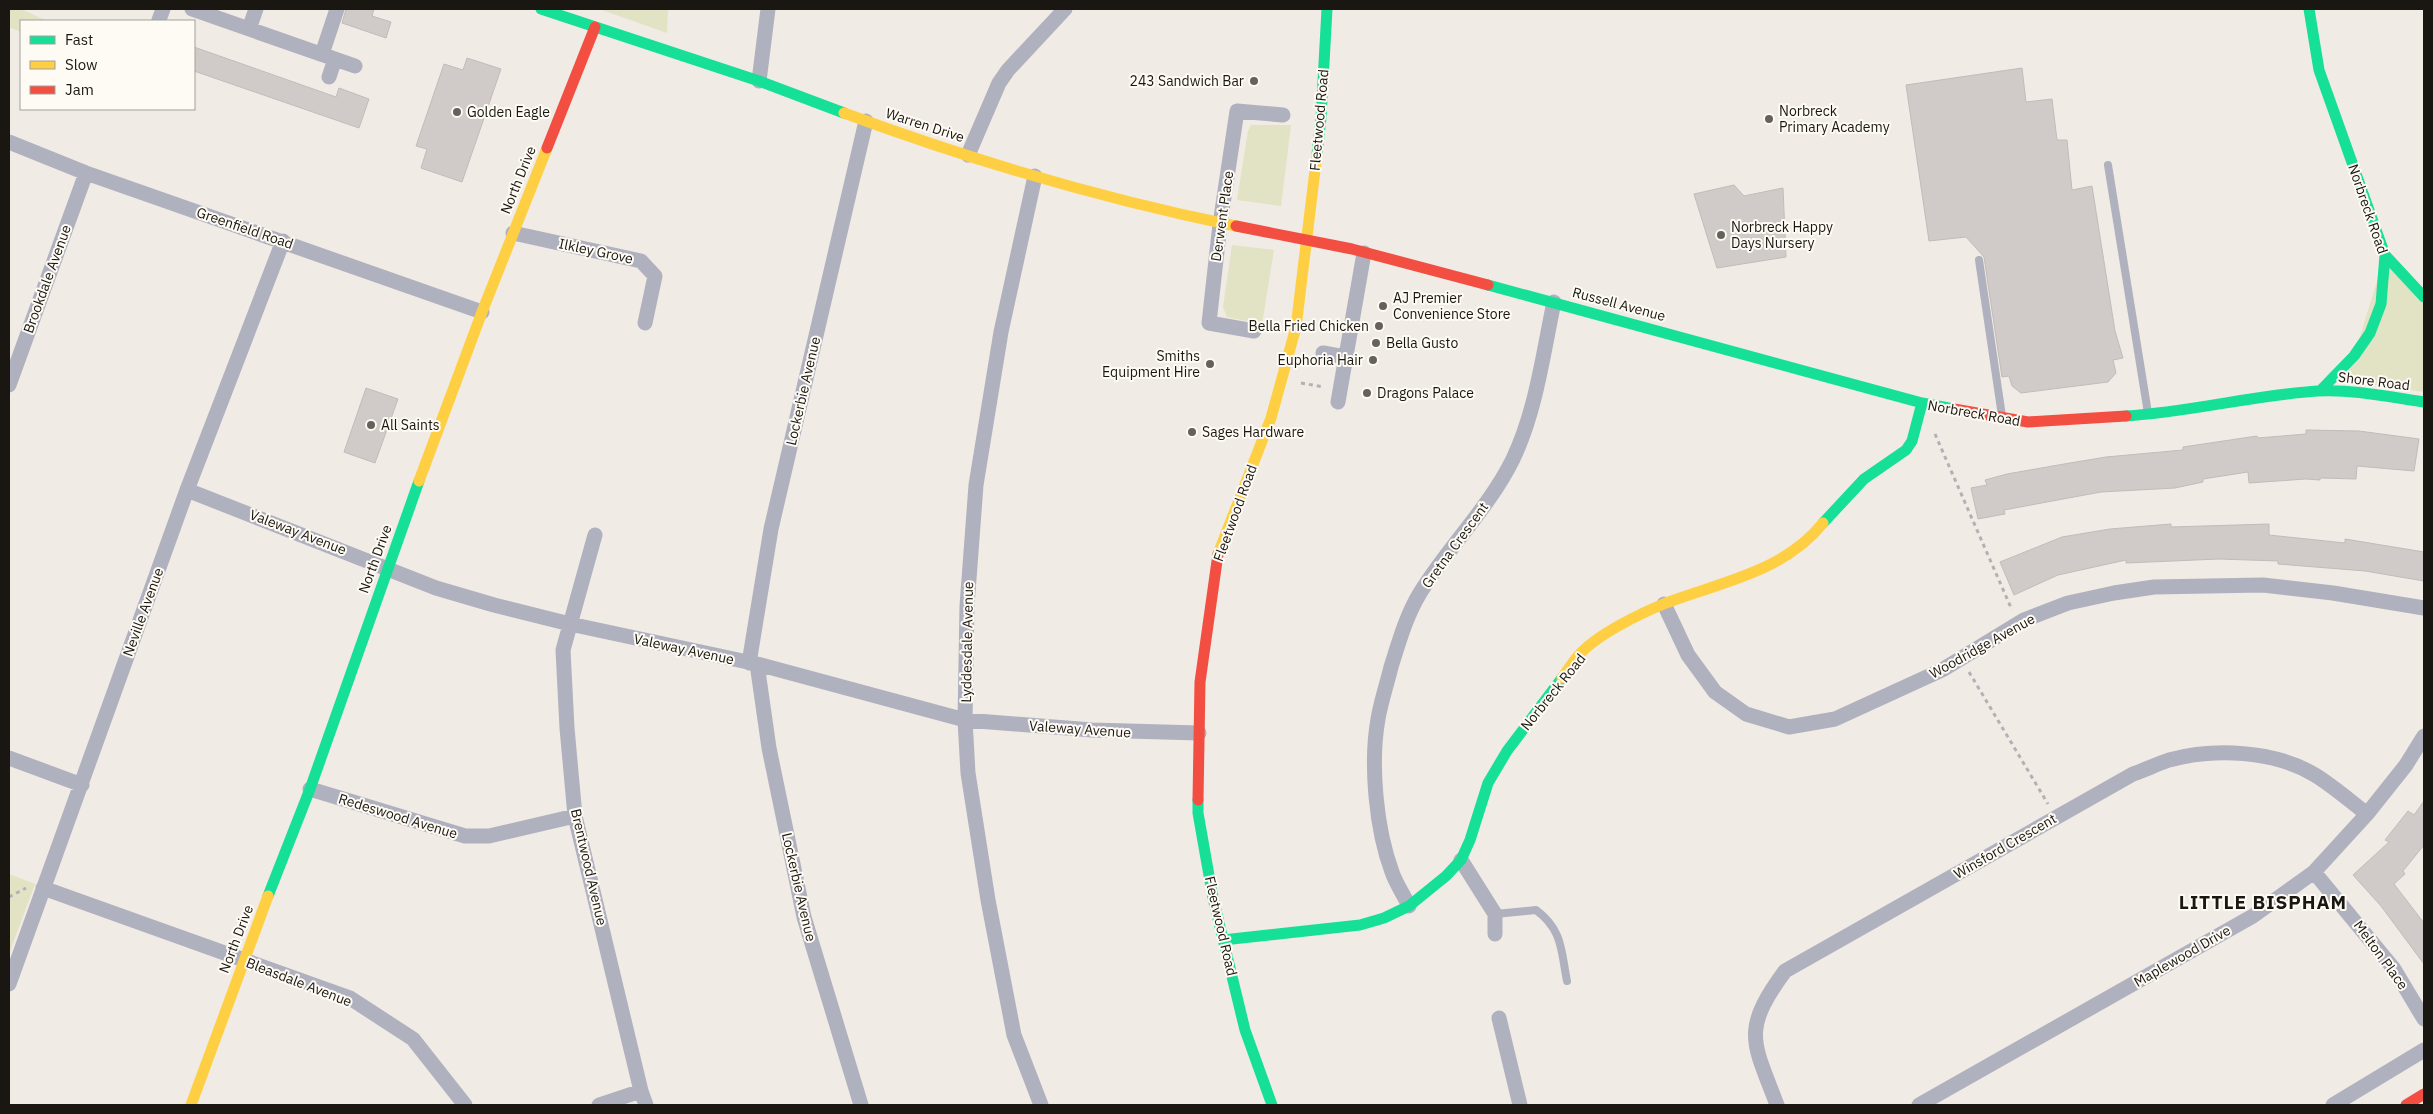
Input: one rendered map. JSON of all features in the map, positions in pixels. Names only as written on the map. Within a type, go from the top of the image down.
[{"type":"street","points":[[192,9],[356,66]]},
{"type":"street","points":[[249,28],[256,9]]},
{"type":"street","points":[[328,77],[328,56],[337,9]]},
{"type":"street","name":"Warren Drive","points":[[541,9],[759,81],[866,121],[1035,176],[1166,212],[1308,241]]},
{"type":"street","points":[[759,81],[768,9]]},
{"type":"street","points":[[968,155],[999,83],[1008,70],[1064,9]]},
{"type":"street","name":"Fleetwood Road","points":[[1272,1105],[1245,1030],[1212,898],[1198,813],[1200,682],[1217,556],[1271,418],[1283,380],[1296,327],[1308,241],[1321,118],[1327,9]]},
{"type":"street","name":"Norbreck Road","points":[[1223,940],[1360,924],[1384,918],[1409,906],[1446,876],[1461,860],[1470,840],[1488,784],[1507,751],[1579,655],[1618,626],[1664,604],[1765,568],[1787,557],[1818,529],[1833,510],[1864,479],[1906,450],[1912,441],[1922,403],[2028,422],[2148,415],[2252,397],[2320,390],[2354,356],[2370,333],[2381,304],[2385,255],[2319,70],[2309,9]]},
{"type":"street","name":"North Drive","points":[[191,1105],[243,960],[310,789],[387,567],[482,312],[596,27]]},
{"type":"street","name":"Derwent Place","points":[[1254,331],[1209,323],[1220,224],[1237,110],[1284,115]]},
{"type":"street","name":"Lockerbie Avenue","points":[[862,1105],[804,917],[753,664],[771,529],[866,121]]},
{"type":"street","name":"Greenfield Road","points":[[9,142],[86,173],[482,312]]},
{"type":"street","name":"Brookdale Avenue","points":[[10,379],[86,173]]},
{"type":"street","name":"Lyddesdale Avenue","points":[[1035,176],[1001,332],[976,485],[967,606],[965,720],[968,773],[988,900],[1014,1035],[1041,1105]]},
{"type":"street","name":"Ilkley Grove","points":[[513,233],[641,261],[655,276],[645,323]]},
{"type":"street","name":"Neville Avenue","points":[[9,984],[187,490],[283,241]]},
{"type":"street","name":"Russell Avenue","points":[[1308,241],[1364,252],[1554,302],[1922,403]]},
{"type":"street","points":[[1339,396],[1364,252]]},
{"type":"street","points":[[2385,255],[2424,298]]},
{"type":"street","name":"Gretna Crescent","points":[[1409,906],[1392,873],[1380,825],[1376,784],[1378,719],[1402,631],[1419,595],[1443,558],[1471,524],[1513,459],[1524,431],[1536,387],[1554,302]]},
{"type":"street","points":[[1323,353],[1345,357]]},
{"type":"street","name":"Shore Road","points":[[2320,390],[2356,392],[2424,402]]},
{"type":"street","name":"Valeway Avenue","points":[[187,490],[446,591],[570,624],[753,664],[965,720],[1101,731],[1199,733]]},
{"type":"street","name":"Brentwood Avenue","points":[[595,535],[563,650],[575,816],[644,1098]]},
{"type":"street","name":"Woodridge Avenue","points":[[1664,604],[1688,655],[1715,692],[1746,714],[1789,727],[1835,719],[1942,670],[2018,624],[2068,602],[2154,587],[2263,585],[2333,593],[2424,608]]},
{"type":"street","name":"Maplewood Drive","points":[[1919,1105],[2253,916],[2314,872],[2367,814],[2406,765],[2424,736]]},
{"type":"street","name":"Winsford Crescent","points":[[1777,1105],[1754,1046],[1755,1022],[1767,995],[1785,971],[2133,774],[2168,760],[2204,754],[2244,754],[2282,761],[2314,774],[2367,814]]},
{"type":"street","points":[[9,758],[82,785]]},
{"type":"street","name":"Redeswood Avenue","points":[[310,789],[464,836],[489,836],[575,816]]},
{"type":"street","points":[[1461,860],[1495,914],[1496,934]]},
{"type":"street","name":"Melton Place","points":[[2314,872],[2394,969],[2424,1019]]},
{"type":"street","name":"Bleasdale Avenue","points":[[43,888],[350,998],[413,1039],[465,1105]]},
{"type":"street","points":[[1499,1018],[1520,1105]]},
{"type":"street","points":[[2333,1105],[2424,1050]]},
{"type":"street","points":[[2406,1105],[2424,1094]]},
{"type":"street","points":[[599,1105],[644,1098]]},
{"type":"lane","points":[[2108,165],[2148,415]]},
{"type":"lane","points":[[1979,260],[2003,419]]},
{"type":"lane","points":[[1495,914],[1536,910],[1550,920],[1558,933],[1567,981]]},
{"type":"path","points":[[1283,380],[1339,396]]},
{"type":"path","points":[[1933,430],[2018,624]]},
{"type":"path","points":[[1961,658],[2056,818]]},
{"type":"green space","points":[[9,9],[21,9],[45,20],[20,20],[20,32],[9,27]]},
{"type":"green space","points":[[599,9],[668,9],[667,33]]},
{"type":"green space","points":[[1251,125],[1291,125],[1281,206],[1237,200],[1248,131]]},
{"type":"green space","points":[[1232,245],[1274,250],[1262,324],[1227,317],[1223,307]]},
{"type":"green space","points":[[2385,255],[2424,297],[2424,392],[2331,379],[2354,356]]},
{"type":"green space","points":[[9,874],[35,884],[9,954]]},
{"type":"building","points":[[346,9],[374,9],[372,16],[391,22],[386,38],[342,23]]},
{"type":"building","points":[[195,47],[336,97],[339,88],[369,99],[359,128],[195,71]]},
{"type":"building","name":"Golden Eagle","points":[[467,58],[501,69],[462,182],[421,168],[427,149],[416,146],[444,64],[463,70]]},
{"type":"building","points":[[2022,68],[2026,102],[2052,99],[2057,140],[2067,140],[2072,190],[2092,186],[2115,331],[2123,358],[2113,360],[2116,373],[2108,382],[2021,393],[2012,386],[2009,376],[2002,377],[1984,257],[1966,237],[1929,241],[1906,85]]},
{"type":"building","points":[[1734,185],[1744,196],[1783,188],[1786,257],[1717,268],[1694,194]]},
{"type":"building","name":"All Saints","points":[[366,388],[398,399],[375,463],[344,452]]},
{"type":"building","points":[[2306,430],[2359,431],[2419,439],[2414,471],[2357,466],[2356,479],[2320,478],[2320,480],[2306,479],[2249,483],[2248,472],[2203,479],[2203,482],[2175,488],[2101,492],[2004,510],[2005,514],[1978,519],[1971,488],[1987,485],[1985,480],[2007,474],[2064,464],[2106,457],[2183,450],[2183,447],[2257,436],[2258,438],[2306,434]]},
{"type":"building","points":[[2171,524],[2171,527],[2269,524],[2269,535],[2345,543],[2345,539],[2424,552],[2424,581],[2365,571],[2278,564],[2278,561],[2219,559],[2126,563],[2126,560],[2058,575],[2014,595],[2000,562],[2062,537],[2110,529]]},
{"type":"building","points":[[2424,801],[2424,845],[2403,871],[2405,874],[2394,884],[2424,923],[2424,964],[2381,906],[2353,875],[2389,842],[2385,840],[2408,811],[2414,815]]},
{"type":"traffic: fast","points":[[541,9],[759,81],[844,113]]},
{"type":"traffic: fast","points":[[1317,154],[1321,118],[1327,9]]},
{"type":"traffic: fast","points":[[2309,9],[2319,70],[2385,255],[2381,304],[2370,333],[2354,356],[2320,391]]},
{"type":"traffic: fast","points":[[2385,255],[2424,297]]},
{"type":"traffic: fast","points":[[1488,285],[1922,403],[1954,409]]},
{"type":"traffic: fast","points":[[2126,416],[2318,391],[2358,392],[2424,402]]},
{"type":"traffic: fast","points":[[1823,523],[1864,479],[1906,450],[1912,441],[1922,403]]},
{"type":"traffic: fast","points":[[268,896],[310,789],[419,481]]},
{"type":"traffic: fast","points":[[1223,940],[1360,925],[1384,918],[1409,906],[1446,876],[1461,860],[1470,840],[1488,783],[1507,751],[1562,678]]},
{"type":"traffic: fast","points":[[1198,800],[1198,813],[1213,898],[1245,1030],[1272,1105]]},
{"type":"traffic: slow","points":[[844,113],[940,147],[1038,177],[1136,204],[1236,226]]},
{"type":"traffic: slow","points":[[419,481],[482,312],[547,148]]},
{"type":"traffic: slow","points":[[1218,554],[1271,418],[1296,327],[1317,154]]},
{"type":"traffic: slow","points":[[1562,678],[1586,648],[1607,633],[1643,613],[1666,603],[1750,574],[1771,564],[1807,540],[1823,523]]},
{"type":"traffic: slow","points":[[191,1105],[268,896]]},
{"type":"traffic: jam","points":[[547,148],[595,27]]},
{"type":"traffic: jam","points":[[1236,226],[1352,249],[1488,285]]},
{"type":"traffic: jam","points":[[1954,409],[2028,422],[2126,416]]},
{"type":"traffic: jam","points":[[1198,800],[1200,682],[1218,554]]},
{"type":"traffic: jam","points":[[2406,1105],[2424,1094]]},
{"type":"place","name":"243 Sandwich Bar","points":[[1254,81]]},
{"type":"place","name":"Golden Eagle","points":[[457,112]]},
{"type":"place","name":"Norbreck Primary Academy","points":[[1769,119]]},
{"type":"place","name":"Norbreck Happy Days Nursery","points":[[1721,235]]},
{"type":"place","name":"AJ Premier Convenience Store","points":[[1383,306]]},
{"type":"place","name":"Bella Fried Chicken","points":[[1379,326]]},
{"type":"place","name":"Bella Gusto","points":[[1376,343]]},
{"type":"place","name":"Euphoria Hair","points":[[1373,360]]},
{"type":"place","name":"Smiths Equipment Hire","points":[[1210,364]]},
{"type":"place","name":"Dragons Palace","points":[[1367,393]]},
{"type":"place","name":"All Saints","points":[[371,425]]},
{"type":"place","name":"Sages Hardware","points":[[1192,432]]},
{"type":"district","name":"LITTLE BISPHAM","points":[[2263,902]]}]
